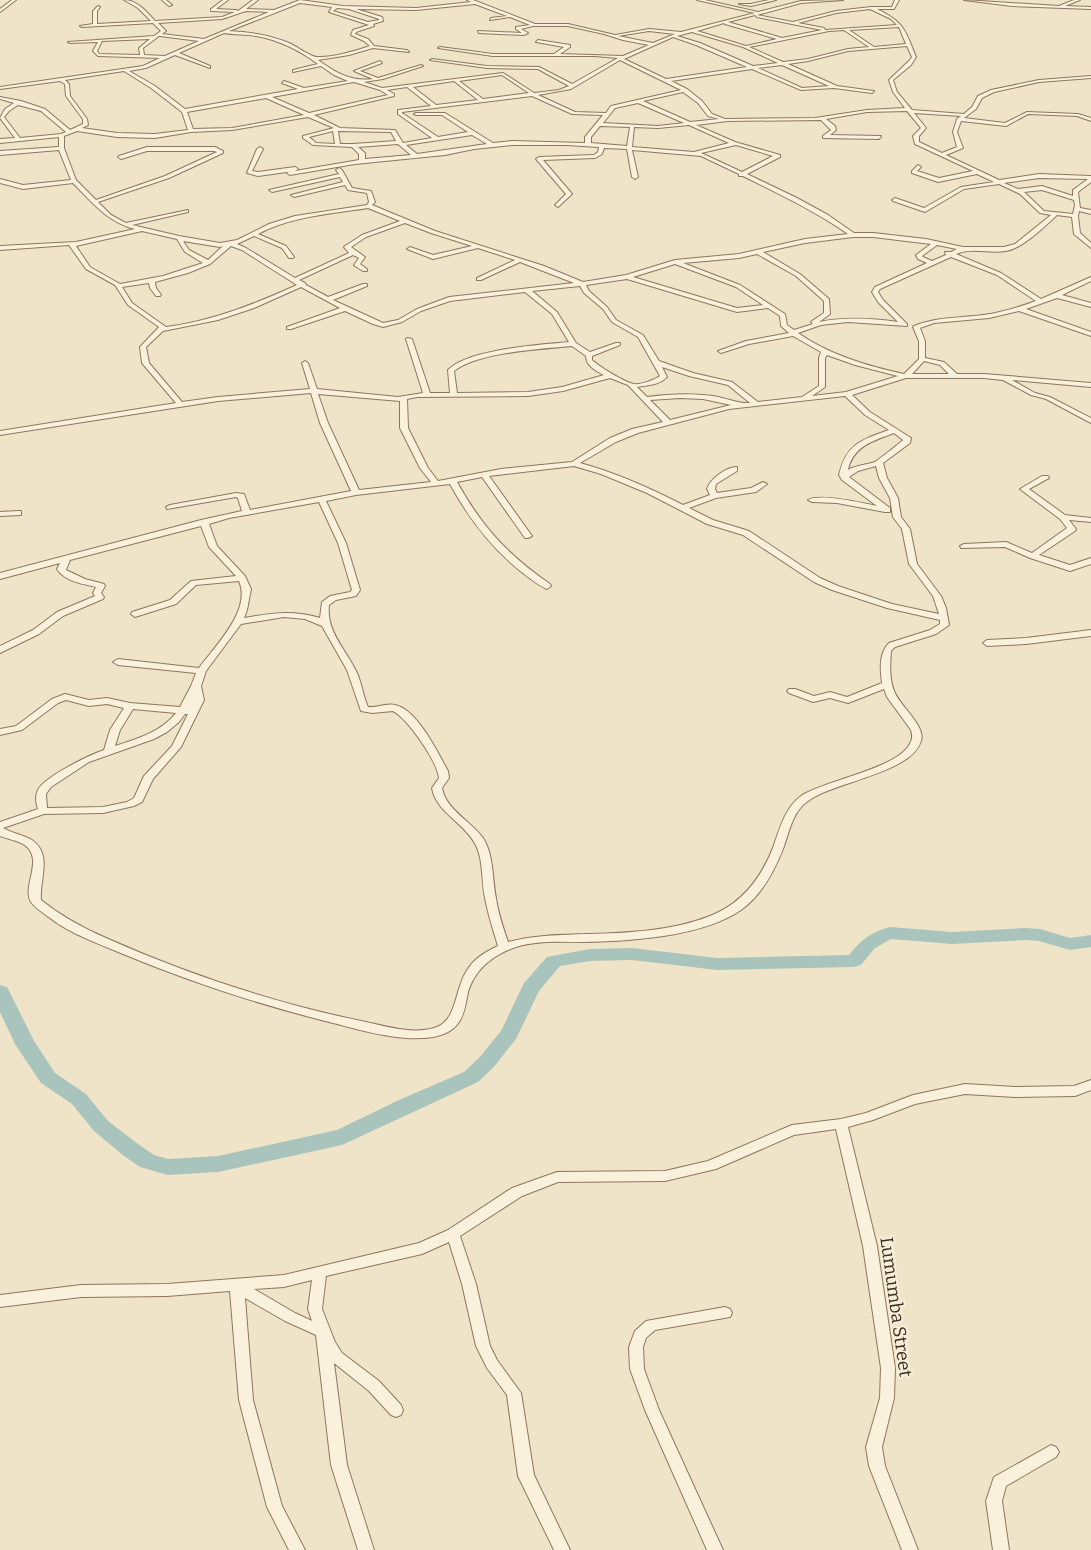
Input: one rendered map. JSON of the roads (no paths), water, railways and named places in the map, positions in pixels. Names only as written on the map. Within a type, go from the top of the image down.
[{"type":"street","points":[[0,10],[14,0]]},
{"type":"street","points":[[126,0],[139,7],[164,31],[141,48],[142,56]]},
{"type":"street","points":[[164,0],[170,5]]},
{"type":"street","points":[[226,0],[212,10],[276,12]]},
{"type":"street","points":[[82,26],[110,27],[222,18],[240,11],[256,0]]},
{"type":"street","points":[[469,0],[534,25]]},
{"type":"street","points":[[699,0],[760,13]]},
{"type":"street","points":[[727,6],[738,3],[749,5],[774,0]]},
{"type":"street","points":[[789,0],[817,6]]},
{"type":"street","points":[[400,114],[400,111],[534,95],[572,86],[622,58],[672,36],[801,2],[841,0]]},
{"type":"street","points":[[793,23],[836,12],[871,8],[894,8],[897,0]]},
{"type":"street","points":[[966,0],[1025,6],[1091,8]]},
{"type":"street","points":[[1025,6],[1039,0]]},
{"type":"street","points":[[1058,8],[1078,0]]},
{"type":"street","points":[[162,56],[201,39],[302,1],[337,6],[343,7],[381,18],[381,21],[370,23],[330,11],[337,6]]},
{"type":"street","points":[[343,7],[420,9],[474,3]]},
{"type":"street","points":[[219,5],[246,7]]},
{"type":"street","points":[[96,26],[95,11],[98,7]]},
{"type":"street","points":[[871,8],[892,18],[901,26],[914,58],[891,80],[896,92],[916,121],[924,128],[916,136],[917,143],[1017,190],[1024,194],[1039,211],[1054,215],[1076,216]]},
{"type":"street","points":[[827,9],[836,12]]},
{"type":"street","points":[[753,15],[829,30]]},
{"type":"street","points":[[110,27],[150,17]]},
{"type":"street","points":[[491,19],[510,17]]},
{"type":"street","points":[[0,88],[144,67],[175,54],[222,26],[224,24],[222,18]]},
{"type":"street","points":[[370,23],[374,26],[354,31],[353,35],[366,40],[373,47]]},
{"type":"street","points":[[722,23],[782,39]]},
{"type":"street","points":[[479,32],[524,34],[526,33],[517,28],[534,25],[565,25],[653,44]]},
{"type":"street","points":[[744,46],[829,30],[901,26]]},
{"type":"street","points":[[110,27],[112,40]]},
{"type":"street","points":[[844,29],[873,48]]},
{"type":"street","points":[[614,35],[649,30],[683,33]]},
{"type":"street","points":[[691,30],[744,46],[836,87]]},
{"type":"street","points":[[222,32],[270,37],[314,59],[343,78],[382,88],[503,74],[534,95],[574,113],[607,114]]},
{"type":"street","points":[[70,42],[159,36],[201,39]]},
{"type":"street","points":[[672,36],[698,44],[801,89],[836,87],[872,92]]},
{"type":"street","points":[[100,41],[95,51],[98,55],[168,57]]},
{"type":"street","points":[[538,41],[568,46],[556,55]]},
{"type":"street","points":[[666,80],[783,64],[848,50],[908,44]]},
{"type":"street","points":[[314,59],[350,54],[373,47],[407,51]]},
{"type":"street","points":[[440,48],[492,55],[595,54],[622,58],[685,91],[700,102],[710,115],[728,120]]},
{"type":"street","points":[[175,54],[208,67]]},
{"type":"street","points":[[432,60],[488,67],[539,68],[572,86]]},
{"type":"street","points":[[380,62],[356,71],[406,86],[434,106]]},
{"type":"street","points":[[295,71],[322,64]]},
{"type":"street","points":[[184,111],[378,78],[421,66]]},
{"type":"street","points":[[126,71],[184,111],[191,131]]},
{"type":"street","points":[[941,155],[960,148],[955,132],[961,117],[974,108],[980,97],[993,91],[1039,82],[1091,76]]},
{"type":"street","points":[[0,141],[62,135],[85,126],[86,123],[70,101],[67,84],[62,80]]},
{"type":"street","points":[[455,80],[481,100]]},
{"type":"street","points":[[284,82],[305,90]]},
{"type":"street","points":[[76,129],[117,135],[154,136],[191,131],[232,129],[314,116],[392,95],[382,88]]},
{"type":"street","points":[[588,144],[588,137],[613,107],[685,91]]},
{"type":"street","points":[[266,96],[338,128],[335,129],[338,145]]},
{"type":"street","points":[[0,98],[43,110],[68,132]]},
{"type":"street","points":[[638,101],[696,125],[733,143],[778,156],[741,175]]},
{"type":"street","points":[[18,139],[2,117],[7,110],[19,102]]},
{"type":"street","points":[[599,124],[632,127],[696,125],[728,120],[822,118],[867,111],[910,110],[1006,125],[1028,113],[1078,115],[1091,120]]},
{"type":"street","points":[[400,114],[442,114],[492,144]]},
{"type":"street","points":[[400,114],[436,138]]},
{"type":"street","points":[[822,118],[834,127],[834,130],[825,136],[827,137],[879,137]]},
{"type":"street","points":[[632,127],[629,148],[635,177]]},
{"type":"street","points":[[416,156],[401,143],[393,131],[335,129],[305,136],[316,144],[353,146],[401,143],[473,133]]},
{"type":"street","points":[[62,135],[62,148],[74,181],[113,219],[179,238],[215,244],[231,244],[244,249],[327,300],[374,323],[387,324],[400,321],[412,313],[441,301],[627,277],[675,262],[739,256],[805,241],[853,235],[873,235],[963,249],[991,250],[1012,248],[1054,215]]},
{"type":"street","points":[[690,153],[733,143]]},
{"type":"street","points":[[290,174],[362,162],[445,153],[492,144],[588,144],[690,153],[709,158],[741,175],[796,199],[832,219],[853,235]]},
{"type":"street","points":[[558,205],[569,194],[539,159],[595,156],[600,153],[602,145]]},
{"type":"street","points":[[353,146],[362,153],[362,162]]},
{"type":"street","points":[[0,153],[62,148]]},
{"type":"street","points":[[94,202],[167,178],[221,152],[215,149],[154,149],[121,157]]},
{"type":"street","points":[[260,149],[249,172],[258,174],[295,168]]},
{"type":"street","points":[[337,166],[351,190],[369,192],[372,202],[369,206]]},
{"type":"street","points":[[918,168],[914,172],[938,180],[978,172]]},
{"type":"street","points":[[272,190],[342,175]]},
{"type":"street","points":[[894,200],[925,210],[963,188],[989,182],[1038,176],[1091,179]]},
{"type":"street","points":[[1091,179],[1076,189],[1078,236],[1091,246]]},
{"type":"street","points":[[0,181],[23,187],[74,181]]},
{"type":"street","points":[[294,195],[346,183]]},
{"type":"street","points":[[1017,190],[1042,188],[1076,199]]},
{"type":"street","points":[[119,286],[152,280],[208,263],[214,259],[221,249],[271,225],[310,214],[369,206],[404,221],[477,247],[542,267],[580,284],[586,292],[605,308],[614,321],[641,336],[657,363],[664,379],[633,386]]},
{"type":"street","points":[[1077,209],[1091,212]]},
{"type":"street","points":[[125,224],[186,211]]},
{"type":"street","points":[[365,270],[357,265],[362,257],[352,253],[347,247],[364,236],[404,221]]},
{"type":"street","points":[[0,248],[74,243],[144,229]]},
{"type":"street","points":[[253,234],[284,247],[291,257]]},
{"type":"street","points":[[179,238],[187,251],[208,263]]},
{"type":"street","points":[[74,243],[72,245],[88,268],[119,286],[130,304],[163,327],[162,329]]},
{"type":"street","points":[[934,244],[951,254],[999,274],[1040,302]]},
{"type":"street","points":[[933,263],[919,257],[934,244]]},
{"type":"street","points":[[410,249],[433,257],[477,247]]},
{"type":"street","points":[[905,325],[880,301],[876,292],[877,288],[963,249]]},
{"type":"street","points":[[720,351],[748,342],[793,333],[827,314],[827,300],[798,275],[758,252]]},
{"type":"street","points":[[295,280],[352,253]]},
{"type":"street","points":[[479,279],[520,260]]},
{"type":"street","points":[[675,262],[738,286],[783,315],[784,326],[793,333],[825,352],[852,363],[906,376],[954,375],[1091,386]]},
{"type":"street","points":[[627,277],[737,310],[768,306]]},
{"type":"street","points":[[809,325],[863,319],[916,327],[937,320],[990,316],[1057,296],[1091,278]]},
{"type":"street","points":[[152,280],[153,288],[158,295]]},
{"type":"street","points":[[181,406],[164,383],[155,377],[144,359],[143,347],[154,334],[162,329],[192,324],[263,303],[303,284]]},
{"type":"street","points":[[327,300],[365,285]]},
{"type":"street","points":[[526,290],[555,313],[573,344],[589,355],[591,364],[633,386],[668,423]]},
{"type":"street","points":[[1057,296],[1091,305]]},
{"type":"street","points":[[289,328],[345,308]]},
{"type":"street","points":[[1018,308],[1091,334]]},
{"type":"street","points":[[574,464],[613,440],[635,431],[740,405],[847,394],[906,376],[922,359],[922,341],[916,327]]},
{"type":"street","points":[[409,339],[427,394]]},
{"type":"street","points":[[454,395],[450,370],[463,362],[510,352],[573,344]]},
{"type":"street","points":[[589,355],[618,344]]},
{"type":"street","points":[[800,400],[822,387],[822,358],[825,352]]},
{"type":"street","points":[[922,359],[942,363],[954,375]]},
{"type":"street","points":[[305,363],[330,438],[345,465],[356,494]]},
{"type":"street","points":[[657,363],[690,375],[730,383],[755,404]]},
{"type":"street","points":[[0,433],[218,399],[313,391],[403,399],[427,394],[538,393],[563,389],[612,376]]},
{"type":"street","points":[[1003,378],[1091,421]]},
{"type":"street","points":[[648,384],[670,396]]},
{"type":"street","points":[[845,478],[847,474],[854,470],[879,463],[884,457],[907,442],[907,438],[893,431],[858,405],[847,394]]},
{"type":"street","points":[[645,399],[670,396],[722,400],[740,405]]},
{"type":"street","points":[[403,399],[404,428],[424,468],[436,484]]},
{"type":"street","points":[[0,831],[29,844],[37,854],[35,896],[38,905],[50,915],[119,947],[236,992],[370,1028],[419,1035],[442,1031],[451,1026],[458,1013],[471,972],[481,960],[504,948],[549,939],[623,937],[691,927],[732,911],[756,889],[778,847],[788,817],[804,799],[905,756],[914,748],[918,739],[915,727],[896,706],[887,684],[887,650],[892,645],[941,629],[945,625],[944,618],[937,596],[913,564],[906,529],[892,510],[843,475],[853,448],[870,439],[893,431]]},
{"type":"street","points":[[879,463],[882,478],[894,498],[892,510]]},
{"type":"street","points":[[0,576],[204,522],[247,513],[321,499],[436,484],[484,474],[574,464],[604,472],[717,525],[746,533],[775,554],[835,588],[890,606],[944,618]]},
{"type":"street","points":[[714,496],[711,488],[713,483],[734,469]]},
{"type":"street","points":[[484,474],[528,536]]},
{"type":"street","points":[[1033,556],[1072,529],[1063,517],[1024,489],[1045,478]]},
{"type":"street","points":[[452,481],[471,515],[499,550],[546,586]]},
{"type":"street","points":[[683,508],[714,496],[753,490],[763,484]]},
{"type":"street","points":[[170,508],[236,495],[241,496],[244,500],[247,513]]},
{"type":"street","points":[[321,499],[342,543],[356,590],[352,594],[328,601],[324,612],[333,643],[347,661],[356,680],[364,709],[399,709],[409,717],[443,771],[444,778],[437,788],[439,797],[477,837],[485,852],[488,890],[504,948]]},
{"type":"street","points":[[812,500],[837,501],[892,510]]},
{"type":"street","points":[[0,514],[18,513]]},
{"type":"street","points":[[1063,517],[1091,520]]},
{"type":"street","points":[[0,826],[43,812],[104,810],[121,807],[138,800],[148,778],[176,747],[201,671],[238,622],[243,610],[246,589],[242,578],[213,547],[204,522]]},
{"type":"street","points":[[964,546],[1006,544],[1033,556],[1070,568],[1091,561]]},
{"type":"street","points":[[0,650],[36,632],[60,614],[100,598],[97,592],[101,586],[82,581],[62,570],[66,560]]},
{"type":"street","points":[[135,614],[173,602],[194,583],[242,578]]},
{"type":"street","points":[[238,622],[279,614],[305,616],[324,612]]},
{"type":"street","points":[[305,616],[328,626]]},
{"type":"street","points":[[987,643],[1089,634]]},
{"type":"street","points":[[118,662],[201,671]]},
{"type":"street","points":[[792,691],[813,699],[830,696],[848,700],[887,684]]},
{"type":"street","points":[[0,732],[19,728],[55,701],[65,697],[89,703],[107,701],[130,706],[188,711]]},
{"type":"street","points":[[108,752],[115,730],[130,706]]},
{"type":"street","points":[[43,812],[41,798],[43,788],[86,760],[161,733],[188,711]]},
{"type":"street","points":[[0,1301],[81,1290],[167,1290],[284,1281],[422,1248],[453,1234],[517,1192],[557,1177],[664,1176],[711,1165],[792,1130],[841,1124],[868,1117],[913,1100],[965,1088],[1016,1092],[1075,1091],[1091,1085]]},
{"type":"street","name":"Lumumba Street","points":[[841,1124],[870,1246],[888,1368],[887,1398],[874,1447],[877,1466],[910,1550]]},
{"type":"street","points":[[453,1234],[469,1284],[483,1346],[492,1364],[514,1393],[526,1476],[562,1550]]},
{"type":"street","points":[[320,1273],[315,1309],[328,1345],[338,1357],[374,1386],[396,1410]]},
{"type":"street","points":[[237,1286],[290,1317],[323,1332]]},
{"type":"street","points":[[237,1286],[246,1400],[275,1507],[297,1550]]},
{"type":"street","points":[[715,1550],[652,1410],[637,1370],[636,1347],[640,1335],[651,1324],[725,1313]]},
{"type":"street","points":[[323,1332],[339,1465],[366,1550]]},
{"type":"street","points":[[1001,1550],[994,1501],[999,1482],[1051,1452]]},
{"type":"waterway","points":[[0,992],[25,1044],[48,1078],[79,1099],[101,1126],[131,1150],[147,1161],[168,1167],[218,1164],[342,1137],[406,1105],[471,1077],[486,1063],[509,1034],[531,988],[554,961],[590,955],[632,954],[717,964],[854,961],[868,944],[878,937],[890,933],[952,938],[1026,934],[1040,935],[1070,944],[1091,941]]}]
